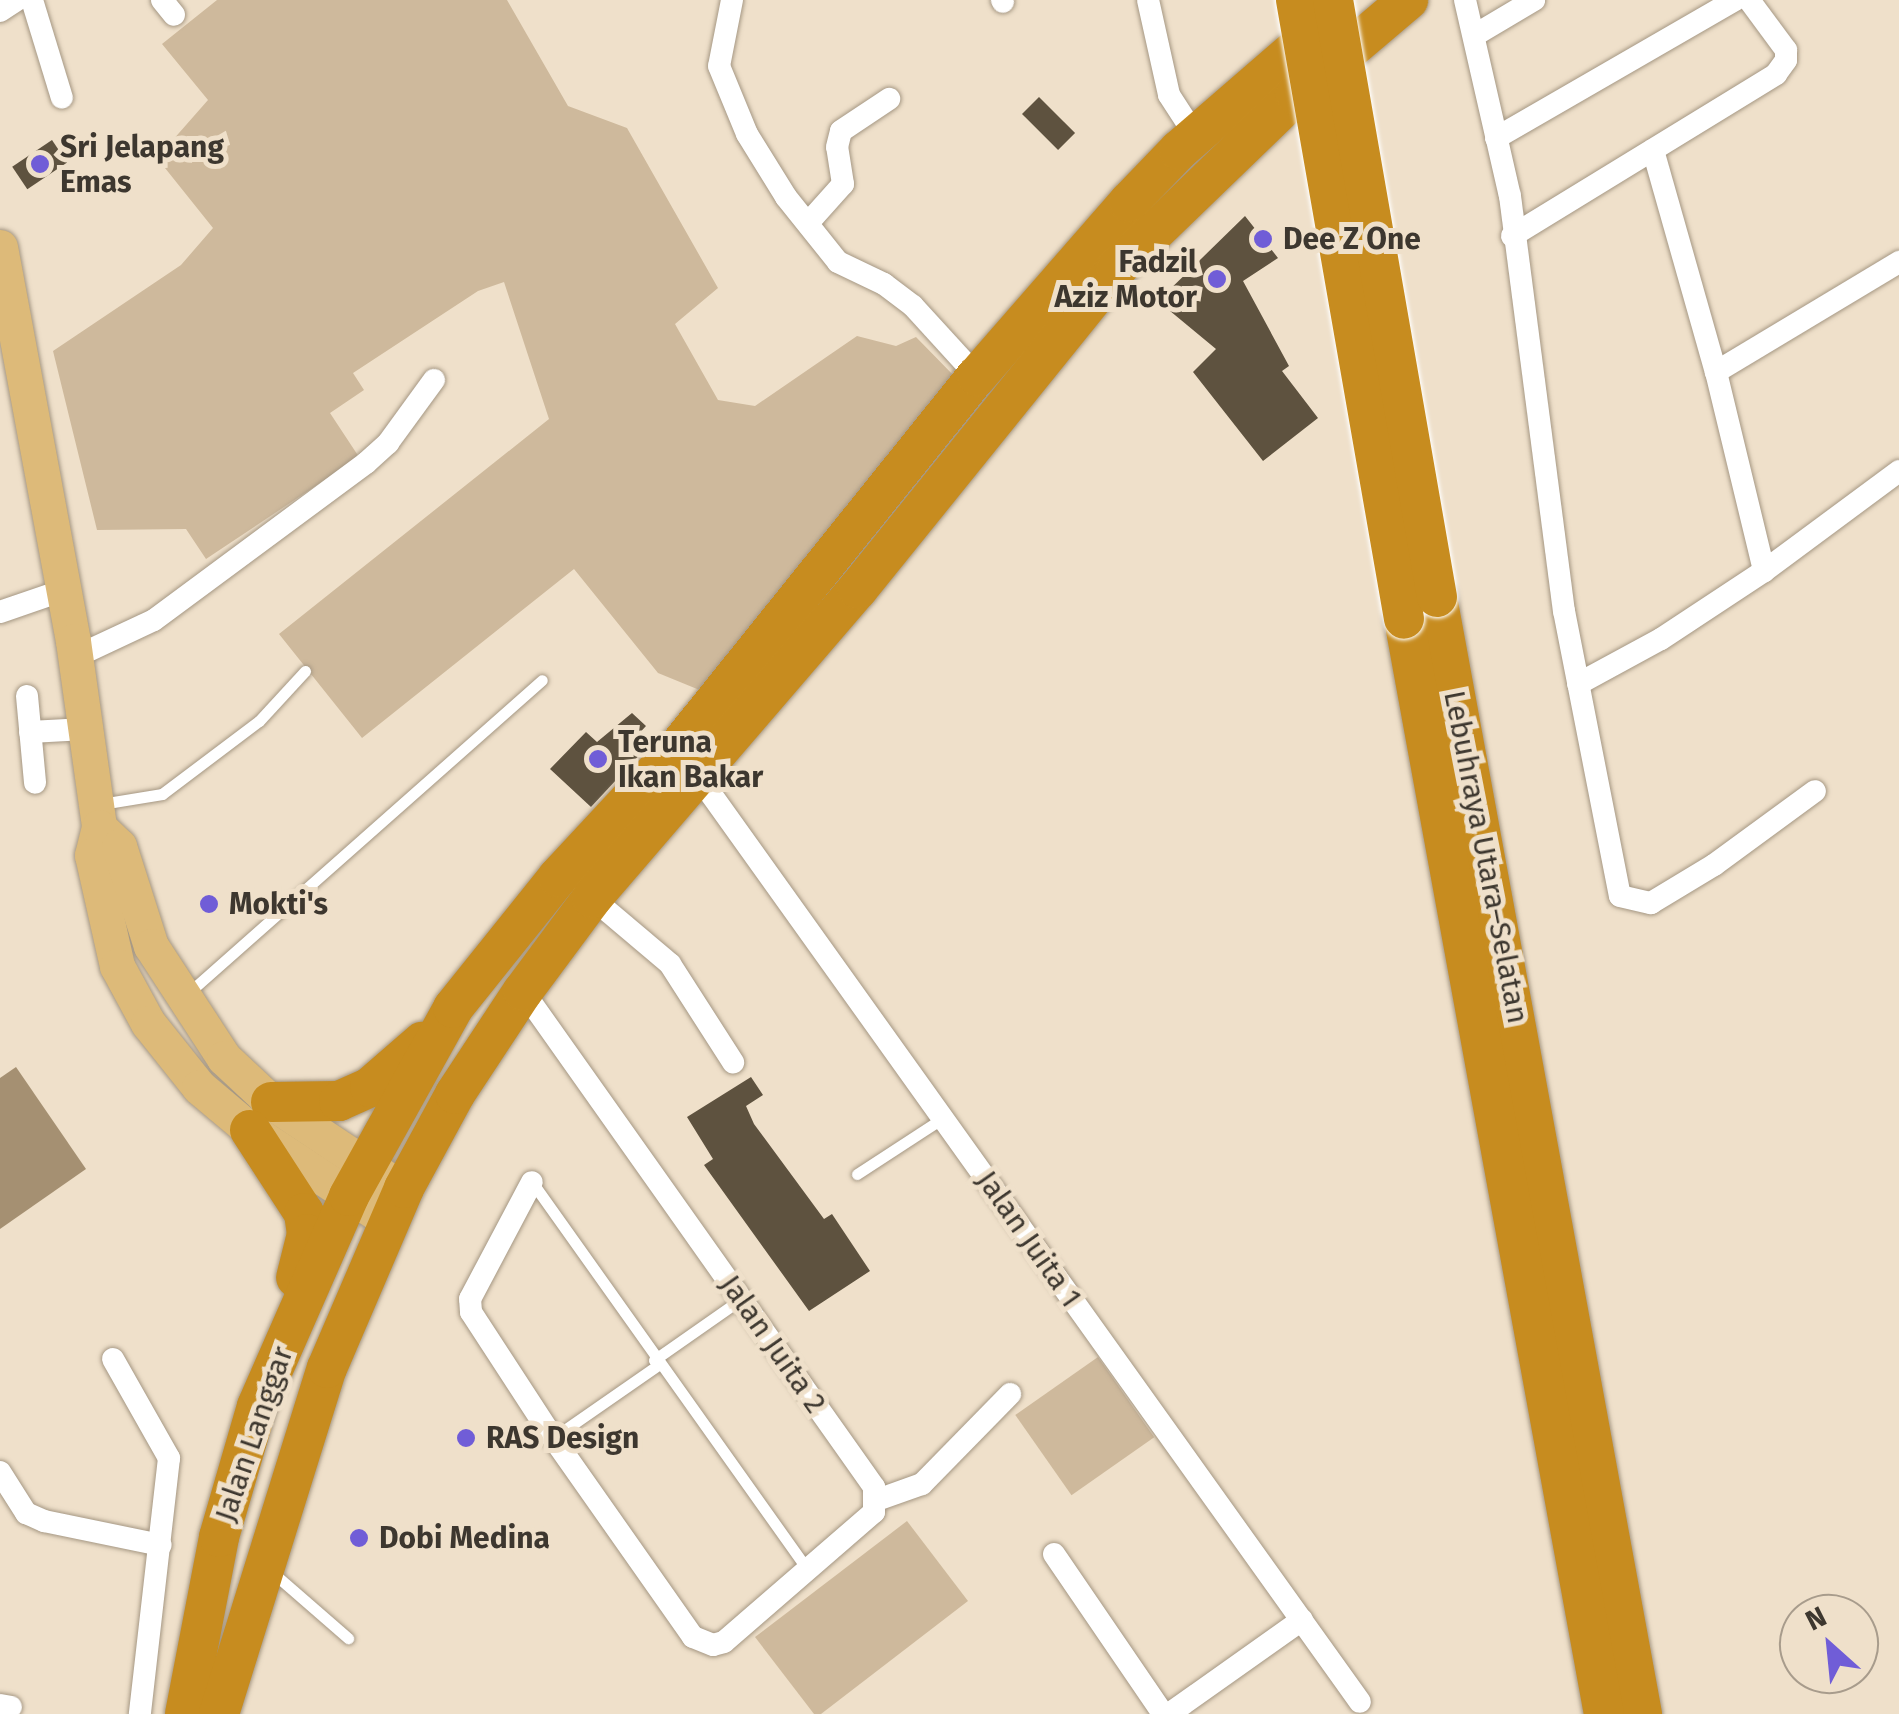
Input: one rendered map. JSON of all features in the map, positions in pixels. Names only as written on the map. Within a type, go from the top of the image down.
[{"type":"highway","name":"Lebuhraya Utara–Selatan","points":[[1296,0],[1642,1714]]},
{"type":"highway","name":"Lebuhraya Utara–Selatan","points":[[1333,0],[1421,608],[1604,1714]]},
{"type":"highway","points":[[257,1406],[270,1346],[307,1234],[304,1214],[261,1116],[339,1100],[370,1088],[453,1008],[558,877],[676,751],[978,376],[1129,202],[1195,135],[1353,0]]},
{"type":"highway","name":"Jalan Langgar","points":[[219,1714],[327,1368],[397,1205],[455,1094],[523,990],[592,898],[698,776],[1116,269],[1296,94],[1408,0]]},
{"type":"highway","name":"Jalan Langgar","points":[[186,1714],[219,1537],[257,1406],[356,1181],[453,1008]]},
{"type":"main road","points":[[1,264],[64,590],[97,816],[92,855],[117,966],[148,1023],[199,1087],[261,1116],[397,1205]]},
{"type":"main road","points":[[97,816],[119,846],[151,946],[261,1116]]},
{"type":"street","points":[[0,11],[17,0]]},
{"type":"street","points":[[32,0],[62,98]]},
{"type":"street","points":[[732,0],[720,52],[723,81],[765,164],[838,262],[884,284],[913,306],[978,376]]},
{"type":"street","points":[[1148,0],[1169,94],[1195,135]]},
{"type":"street","points":[[1465,0],[1510,196],[1512,236],[1564,611],[1620,896],[1651,903],[1714,865],[1815,791]]},
{"type":"street","points":[[1475,36],[1534,0]]},
{"type":"street","points":[[1496,138],[1734,0]]},
{"type":"street","points":[[1512,236],[1776,74],[1786,60],[1786,50],[1749,0]]},
{"type":"street","points":[[808,222],[843,184],[837,146],[841,131],[889,99]]},
{"type":"street","points":[[1653,150],[1716,372],[1764,571]]},
{"type":"street","points":[[1716,372],[1899,262]]},
{"type":"street","points":[[75,657],[154,620],[366,462],[388,443],[434,380]]},
{"type":"street","points":[[1578,684],[1661,639],[1764,571],[1899,471]]},
{"type":"street","points":[[0,612],[64,590]]},
{"type":"street","points":[[27,696],[35,784]]},
{"type":"street","points":[[30,732],[85,729]]},
{"type":"street","name":"Jalan Juita 1","points":[[698,776],[1360,1702]]},
{"type":"street","points":[[592,898],[670,964],[732,1062]]},
{"type":"street","name":"Jalan Juita 2","points":[[523,990],[874,1487],[877,1500]]},
{"type":"street","points":[[532,1182],[470,1299],[471,1312],[552,1438],[693,1637],[713,1645],[724,1642],[874,1512],[877,1500],[922,1484],[1010,1394]]},
{"type":"street","points":[[114,1359],[169,1458],[140,1714]]},
{"type":"street","points":[[0,1472],[26,1513],[44,1521],[161,1545]]},
{"type":"street","points":[[1054,1554],[1166,1714],[1302,1620]]},
{"type":"lane","points":[[97,816],[162,794],[259,722],[305,671]]},
{"type":"lane","points":[[183,998],[542,680]]},
{"type":"lane","points":[[857,1174],[943,1118]]},
{"type":"lane","points":[[532,1182],[656,1362],[808,1570]]},
{"type":"lane","points":[[552,1438],[741,1298]]},
{"type":"lane","points":[[264,1566],[348,1638]]},
{"type":"shaded area","points":[[217,0],[507,0],[568,106],[627,128],[718,288],[675,324],[718,400],[755,406],[857,336],[896,346],[916,337],[958,380],[702,691],[658,673],[574,569],[362,738],[279,634],[549,419],[504,282],[478,291],[353,373],[364,390],[330,413],[359,457],[206,559],[186,529],[97,530],[53,351],[181,265],[213,228],[157,158],[208,100],[162,44]]},
{"type":"shaded area","points":[[16,1067],[86,1169],[0,1229],[0,1078]]},
{"type":"shaded area","points":[[1098,1357],[1154,1437],[1071,1495],[1015,1415]]},
{"type":"shaded area","points":[[907,1521],[968,1601],[821,1714],[814,1714],[755,1637]]},
{"type":"building","points":[[1039,97],[1075,133],[1058,150],[1022,114]]},
{"type":"building","name":"Sri Jelapang Emas","points":[[52,140],[67,162],[27,189],[12,167]]},
{"type":"building","points":[[1245,216],[1278,258],[1243,281],[1289,366],[1282,371],[1318,418],[1263,461],[1193,372],[1216,349],[1158,301]]},
{"type":"building","name":"Teruna Ikan Bakar","points":[[632,713],[646,726],[634,739],[645,749],[591,807],[550,769],[586,732],[597,742]]},
{"type":"building","points":[[751,1077],[763,1095],[746,1106],[754,1124],[824,1219],[832,1214],[870,1271],[809,1311],[704,1165],[713,1159],[687,1117]]},
{"type":"place","name":"Sri Jelapang Emas","points":[[40,164]]},
{"type":"place","name":"Dee Z One","points":[[1263,239]]},
{"type":"place","name":"Fadzil Aziz Motor","points":[[1217,279]]},
{"type":"place","name":"Teruna Ikan Bakar","points":[[598,759]]},
{"type":"place","name":"Mokti's","points":[[209,904]]},
{"type":"place","name":"RAS Design","points":[[466,1438]]},
{"type":"place","name":"Dobi Medina","points":[[359,1538]]}]
